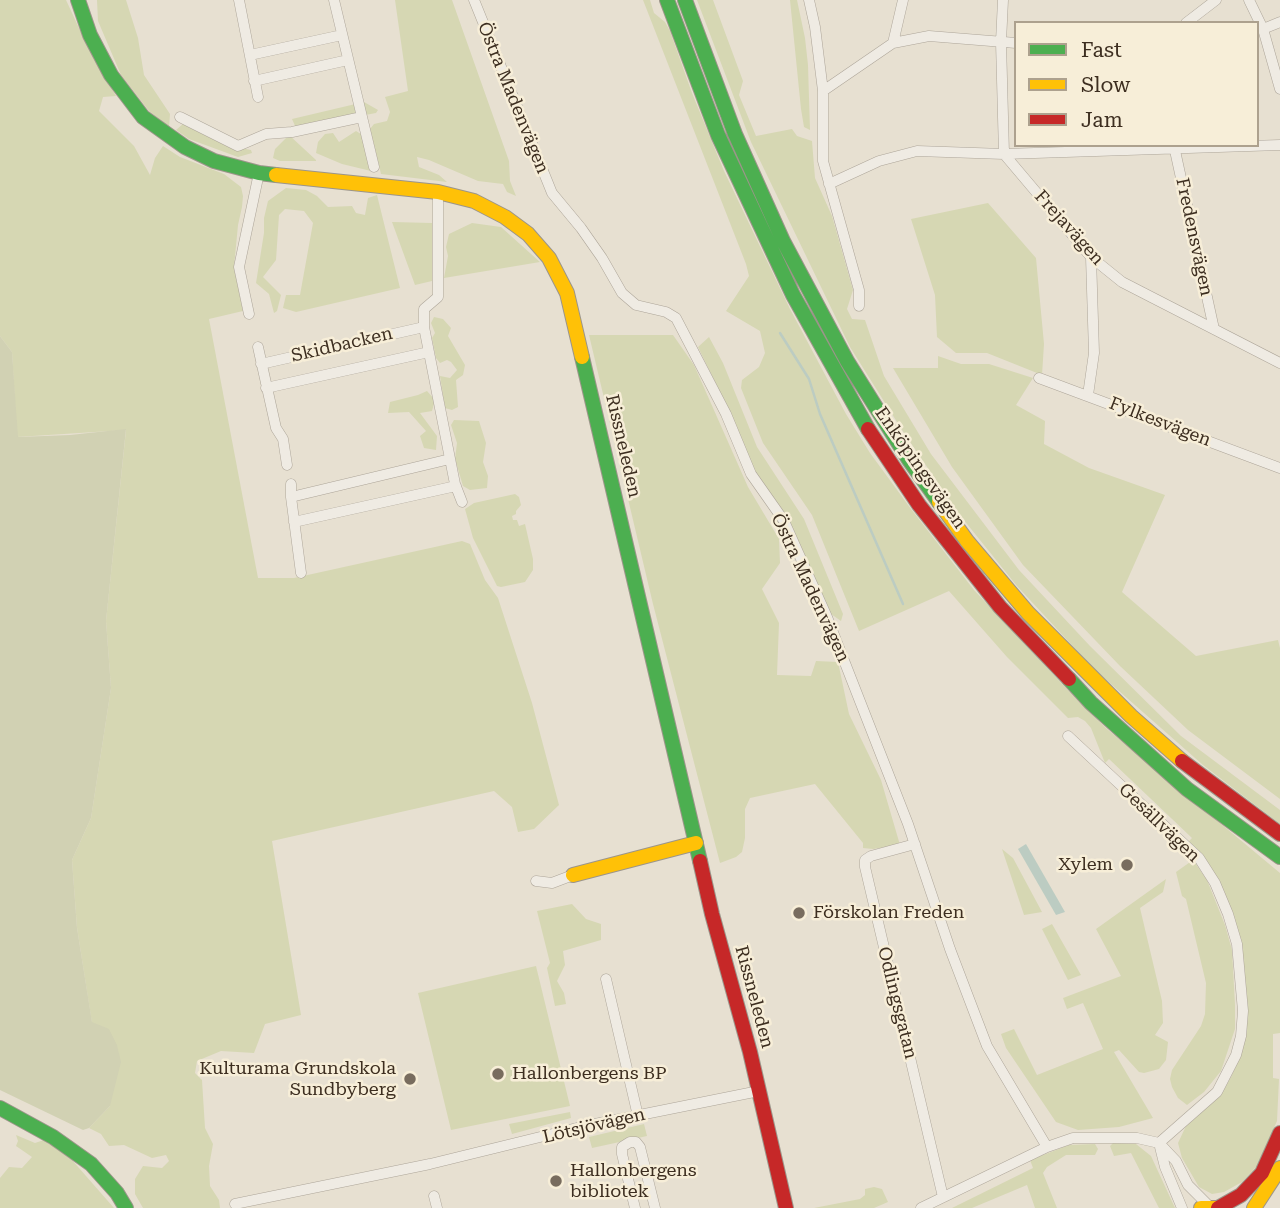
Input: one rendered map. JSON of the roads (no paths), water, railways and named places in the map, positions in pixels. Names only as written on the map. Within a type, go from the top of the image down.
[{"type":"main road","name":"Rissneleden","points":[[78,0],[90,35],[111,75],[143,117],[194,152],[214,161],[259,173],[439,192],[474,201],[505,217],[528,234],[549,258],[567,293],[712,914],[759,1091],[786,1208]]},
{"type":"main road","name":"Enköpingsvägen","points":[[667,0],[718,135],[786,283],[847,394],[919,505],[1000,607],[1091,703],[1187,789],[1280,857]]},
{"type":"main road","name":"Enköpingsvägen","points":[[685,0],[735,134],[783,241],[847,361],[909,460],[967,541],[1028,613],[1075,662],[1191,768],[1280,834]]},
{"type":"main road","points":[[573,875],[696,843]]},
{"type":"main road","points":[[0,1108],[54,1137],[91,1164],[117,1193],[126,1208]]},
{"type":"main road","points":[[1211,1208],[1241,1195],[1262,1173],[1280,1133]]},
{"type":"main road","points":[[1254,1208],[1280,1168]]},
{"type":"street","points":[[239,0],[258,97]]},
{"type":"street","points":[[334,0],[374,167]]},
{"type":"street","name":"Östra Madenvägen","points":[[474,0],[552,193],[581,228],[622,293],[636,305],[666,312],[676,318],[726,414],[751,474],[784,521],[827,617],[915,844],[986,1046],[1047,1147]]},
{"type":"street","points":[[809,0],[823,91],[823,161],[859,290],[859,306]]},
{"type":"street","points":[[893,43],[903,0]]},
{"type":"street","points":[[1003,0],[1001,41],[1004,154]]},
{"type":"street","points":[[1189,21],[1216,0]]},
{"type":"street","points":[[1249,0],[1263,29],[1280,89]]},
{"type":"street","points":[[1263,29],[1280,22]]},
{"type":"street","points":[[250,55],[342,35]]},
{"type":"street","points":[[823,91],[893,43],[929,36],[1014,43]]},
{"type":"street","points":[[254,81],[348,60]]},
{"type":"street","points":[[180,117],[238,146],[266,134],[362,117]]},
{"type":"street","points":[[1259,146],[1280,145]]},
{"type":"street","points":[[829,184],[879,161],[917,151],[1004,154],[1210,147]]},
{"type":"street","name":"Fredensvägen","points":[[1175,148],[1214,329]]},
{"type":"street","name":"Frejavägen","points":[[1004,154],[1091,257],[1122,282],[1280,363]]},
{"type":"street","points":[[249,314],[239,267],[259,173]]},
{"type":"street","points":[[439,192],[438,297],[424,309],[424,327],[450,459],[462,502]]},
{"type":"street","points":[[1088,395],[1094,353],[1091,257]]},
{"type":"street","name":"Skidbacken","points":[[261,364],[424,327]]},
{"type":"street","points":[[258,347],[276,428],[283,439],[287,465]]},
{"type":"street","name":"Skidbacken","points":[[267,388],[429,352]]},
{"type":"street","name":"Fylkesvägen","points":[[1039,378],[1280,468]]},
{"type":"street","points":[[290,497],[450,459]]},
{"type":"street","points":[[291,484],[290,497],[301,573]]},
{"type":"street","points":[[294,522],[456,486]]},
{"type":"street","name":"Gesällvägen","points":[[1068,736],[1199,858],[1215,883],[1237,944],[1242,1011],[1241,1036],[1236,1055],[1217,1092],[1159,1143]]},
{"type":"street","name":"Odlingsgatan","points":[[915,844],[871,856],[865,860],[865,867],[943,1197]]},
{"type":"street","points":[[536,881],[552,883],[573,875]]},
{"type":"street","points":[[606,979],[638,1116]]},
{"type":"street","name":"Lötsjövägen","points":[[235,1204],[430,1164],[585,1126],[759,1091]]},
{"type":"street","points":[[921,1208],[1047,1147],[1073,1139],[1137,1138],[1159,1143],[1176,1161],[1188,1185],[1211,1208]]},
{"type":"street","points":[[635,1208],[621,1147],[630,1142],[636,1142],[640,1147],[655,1208]]},
{"type":"street","points":[[1159,1143],[1165,1167],[1182,1208]]},
{"type":"street","points":[[434,1196],[437,1208]]},
{"type":"waterway","points":[[780,333],[809,379],[820,414],[903,604]]},
{"type":"place","name":"Xylem","points":[[1127,865]]},
{"type":"place","name":"Förskolan Freden","points":[[799,913]]},
{"type":"place","name":"Hallonbergens BP","points":[[498,1074]]},
{"type":"place","name":"Kulturama Grundskola Sundbyberg","points":[[410,1079]]},
{"type":"place","name":"Hallonbergens bibliotek","points":[[556,1181]]}]
